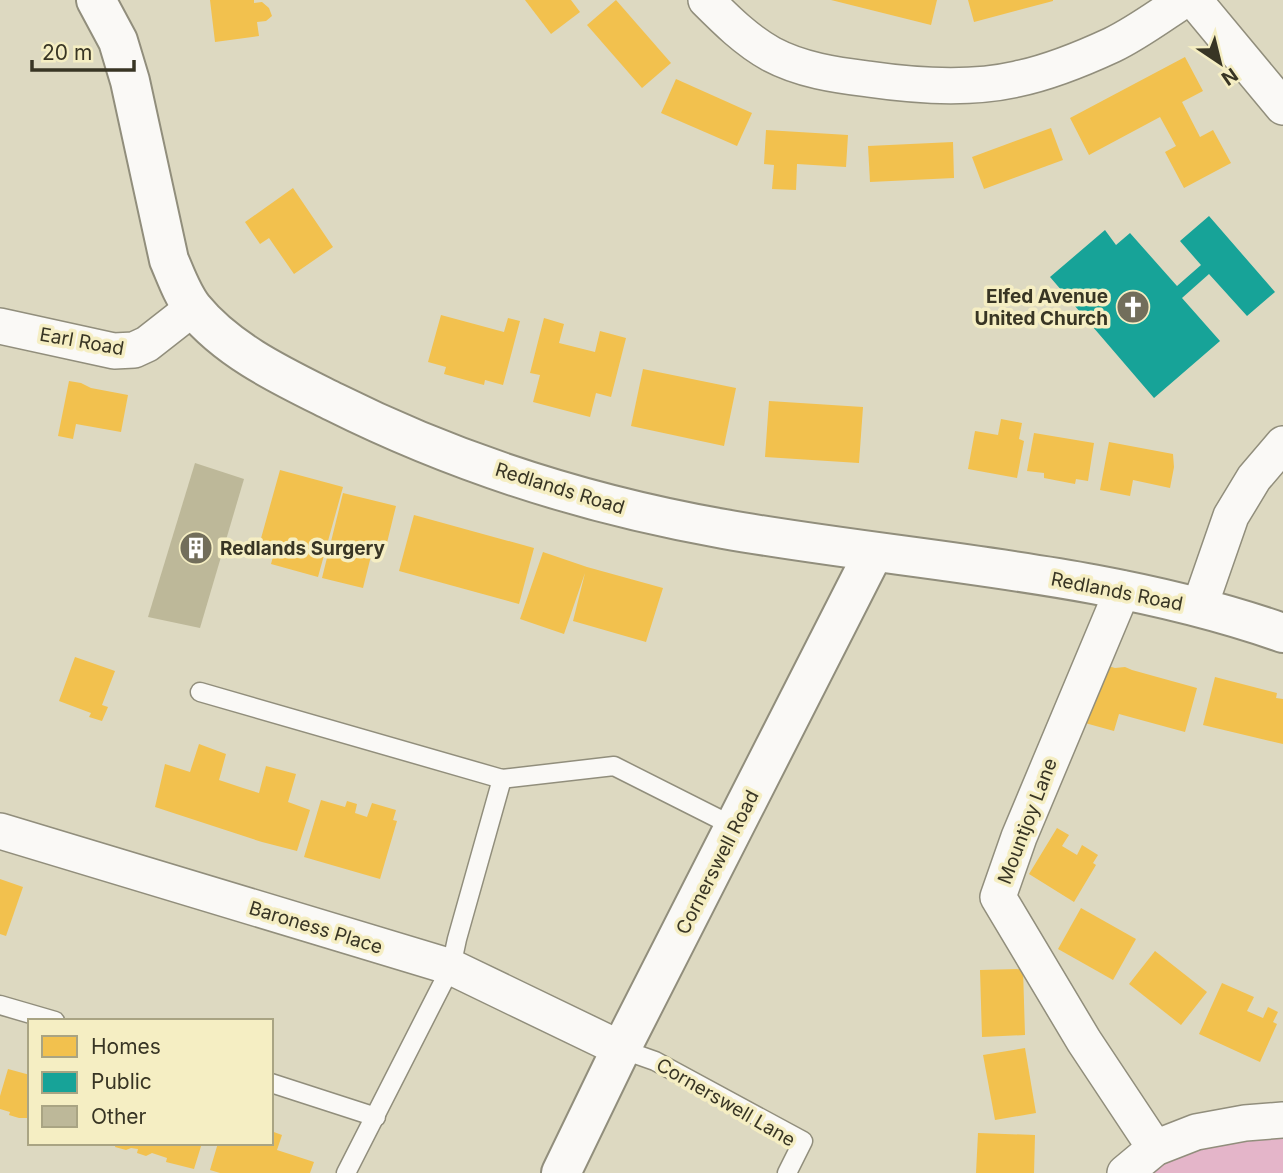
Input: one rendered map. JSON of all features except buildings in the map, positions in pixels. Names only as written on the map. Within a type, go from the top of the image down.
[{"type":"main road","name":"Redlands Road","points":[[107,4],[130,81],[169,260],[180,286],[193,308],[218,332],[274,372],[361,415],[440,449],[523,479],[652,515],[724,529],[1123,589],[1283,633]]},
{"type":"main road","name":"Cornerswell Road","points":[[561,1173],[621,1049],[874,552]]},
{"type":"street","points":[[706,0],[740,33],[771,54],[802,67],[870,80],[941,86],[1017,79],[1068,63],[1114,44],[1184,0]]},
{"type":"street","points":[[1194,0],[1283,107]]},
{"type":"street","name":"Earl Road","points":[[0,326],[114,351],[134,350],[147,344],[193,308]]},
{"type":"street","points":[[1199,608],[1231,516],[1254,478],[1283,444]]},
{"type":"street","name":"Mountjoy Lane","points":[[1123,589],[1018,837],[998,897],[1084,1041],[1155,1148]]},
{"type":"street","name":"Baroness Place","points":[[0,831],[451,967],[621,1049]]},
{"type":"street","points":[[1125,1173],[1155,1148],[1196,1132],[1245,1123],[1283,1120]]},
{"type":"lane","points":[[200,692],[502,779],[614,766],[734,827]]},
{"type":"lane","points":[[346,1173],[451,967],[502,779]]},
{"type":"lane","points":[[0,1005],[48,1019]]},
{"type":"lane","name":"Cornerswell Lane","points":[[621,1049],[654,1060],[803,1141],[787,1173]]},
{"type":"lane","points":[[273,1084],[376,1117]]},
{"type":"shaded area","points":[[1283,1133],[1283,1173],[1147,1173],[1172,1157],[1207,1143]]},
{"type":"place","name":"Elfed Avenue United Church","points":[[1133,307]]},
{"type":"place","name":"Redlands Surgery","points":[[196,548]]}]
